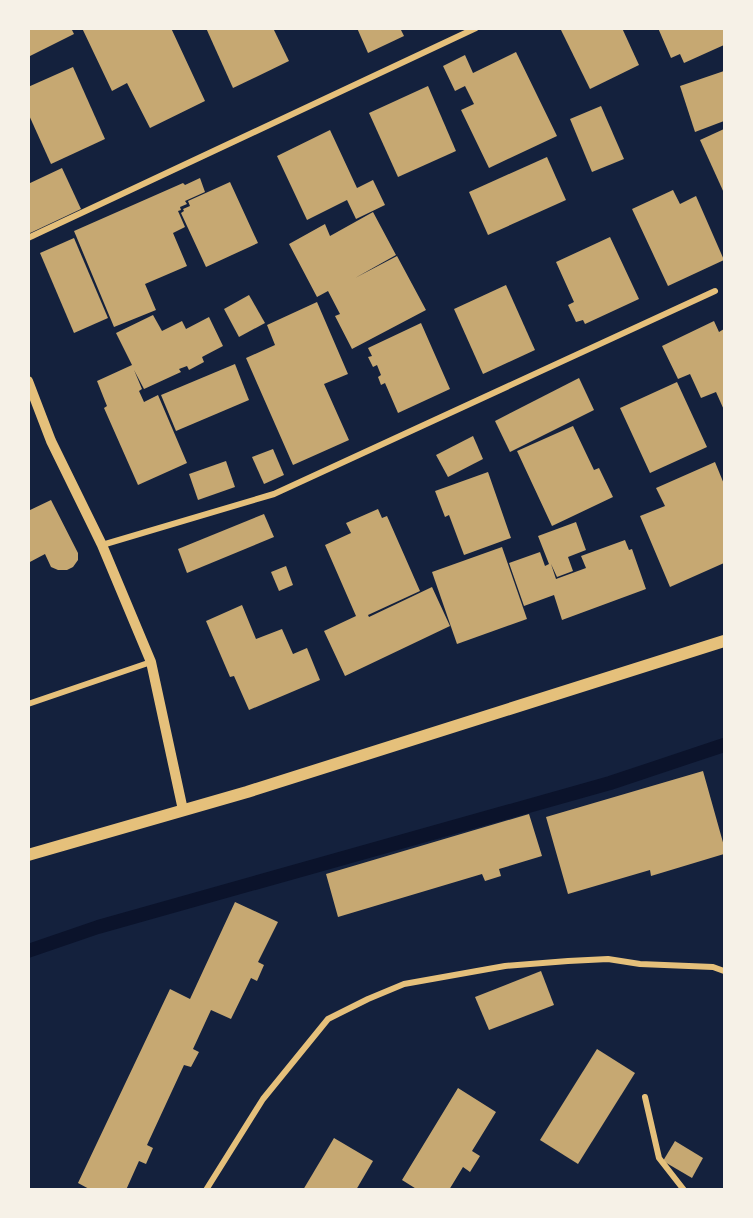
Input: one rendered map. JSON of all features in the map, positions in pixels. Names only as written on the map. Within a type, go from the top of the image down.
[{"type":"main road","points":[[28,855],[247,792],[724,641]]},
{"type":"street","points":[[28,238],[476,28]]},
{"type":"street","points":[[102,545],[274,494],[715,291]]},
{"type":"street","points":[[28,381],[51,441],[102,545],[151,662],[183,810]]},
{"type":"street","points":[[28,704],[151,662]]},
{"type":"street","points":[[206,1190],[263,1099],[327,1019],[386,991],[404,984],[506,966],[568,961],[608,959],[640,964],[713,967],[724,971]]},
{"type":"street","points":[[645,1097],[659,1158],[684,1190]]},
{"type":"building","points":[[28,28],[71,28],[74,34],[28,57]]},
{"type":"building","points":[[82,28],[171,28],[205,101],[150,128],[127,83],[112,91]]},
{"type":"building","points":[[206,28],[273,28],[289,61],[233,88]]},
{"type":"building","points":[[357,28],[400,28],[404,36],[368,53]]},
{"type":"building","points":[[560,28],[622,28],[639,65],[590,89]]},
{"type":"building","points":[[658,28],[724,28],[724,45],[684,63],[680,54],[671,58]]},
{"type":"building","points":[[516,52],[557,136],[489,168],[461,110],[474,104],[465,86],[455,91],[443,66],[465,55],[473,73]]},
{"type":"building","points":[[73,67],[105,139],[51,164],[28,113],[28,87]]},
{"type":"building","points":[[724,71],[724,121],[695,132],[680,86]]},
{"type":"building","points":[[428,86],[456,151],[398,177],[369,113]]},
{"type":"building","points":[[601,106],[624,159],[592,172],[570,119]]},
{"type":"building","points":[[724,129],[724,193],[700,140]]},
{"type":"building","points":[[330,130],[357,188],[373,180],[385,205],[356,219],[347,200],[307,220],[277,156]]},
{"type":"building","points":[[547,157],[566,200],[488,235],[469,192]]},
{"type":"building","points":[[62,168],[81,209],[28,234],[28,184]]},
{"type":"building","points":[[200,178],[205,192],[185,201],[187,204],[180,207],[181,210],[178,211],[185,227],[173,233],[187,266],[145,284],[156,310],[114,327],[74,231],[183,183],[185,185]]},
{"type":"building","points":[[230,182],[258,243],[206,267],[181,213],[183,209],[190,206],[188,201]]},
{"type":"building","points":[[673,190],[680,204],[696,196],[724,260],[668,286],[632,209]]},
{"type":"building","points":[[373,212],[396,255],[355,278],[397,256],[426,310],[352,349],[335,316],[340,314],[328,291],[317,297],[289,244],[325,224],[330,236]]},
{"type":"building","points":[[610,237],[639,299],[585,324],[583,320],[576,322],[568,305],[574,302],[556,262]]},
{"type":"building","points":[[74,238],[108,318],[74,333],[40,253]]},
{"type":"building","points":[[506,285],[535,350],[483,374],[454,309]]},
{"type":"building","points":[[249,295],[265,323],[239,337],[224,309]]},
{"type":"building","points":[[317,302],[348,374],[324,384],[349,440],[293,465],[246,358],[275,345],[267,325]]},
{"type":"building","points":[[153,315],[162,331],[182,321],[186,329],[209,317],[223,346],[202,357],[204,362],[189,370],[187,366],[179,369],[181,372],[144,389],[134,370],[142,389],[139,391],[144,402],[158,395],[187,463],[138,485],[104,408],[107,406],[97,381],[132,365],[116,333]]},
{"type":"building","points":[[714,321],[719,332],[724,329],[724,410],[716,392],[701,398],[690,374],[678,379],[662,346]]},
{"type":"building","points":[[421,323],[450,389],[398,413],[385,383],[381,385],[378,377],[381,375],[377,365],[373,367],[368,357],[372,356],[368,348]]},
{"type":"building","points":[[235,364],[249,400],[176,431],[161,395]]},
{"type":"building","points":[[579,378],[594,410],[510,452],[495,421]]},
{"type":"building","points":[[677,382],[707,447],[650,473],[620,408]]},
{"type":"building","points":[[573,426],[594,470],[599,468],[613,497],[552,526],[517,451]]},
{"type":"building","points":[[473,436],[483,459],[448,477],[436,455]]},
{"type":"building","points":[[273,449],[284,475],[264,484],[252,457]]},
{"type":"building","points":[[226,461],[235,487],[198,500],[189,474]]},
{"type":"building","points":[[715,462],[724,484],[724,563],[670,587],[640,516],[665,506],[656,488]]},
{"type":"building","points":[[488,472],[511,538],[464,555],[449,515],[445,517],[435,491]]},
{"type":"building","points":[[51,500],[78,553],[78,560],[73,567],[67,570],[51,567],[45,554],[28,563],[28,511]]},
{"type":"building","points":[[378,509],[382,518],[387,516],[420,591],[368,615],[369,617],[432,587],[450,626],[345,676],[324,631],[356,616],[325,545],[351,533],[346,523]]},
{"type":"building","points":[[264,514],[274,537],[187,573],[178,549]]},
{"type":"building","points":[[576,522],[586,550],[568,557],[573,571],[557,577],[551,564],[556,579],[586,568],[581,556],[625,540],[629,550],[632,549],[646,589],[562,620],[554,595],[524,606],[509,563],[540,552],[545,566],[549,564],[538,536]]},
{"type":"building","points":[[502,547],[527,619],[457,644],[432,572]]},
{"type":"building","points":[[286,566],[293,585],[279,591],[271,572]]},
{"type":"building","points":[[242,605],[256,639],[282,629],[293,654],[307,648],[320,680],[249,710],[234,676],[230,677],[206,621]]},
{"type":"building","points":[[703,771],[724,846],[724,854],[651,876],[650,870],[568,894],[546,817]]},
{"type":"building","points":[[529,814],[542,856],[499,869],[501,876],[485,881],[482,874],[338,917],[326,874]]},
{"type":"building","points":[[235,902],[278,922],[258,962],[264,965],[257,981],[251,978],[231,1019],[211,1010],[193,1049],[199,1052],[191,1067],[184,1065],[147,1145],[153,1148],[146,1164],[139,1161],[126,1190],[91,1190],[78,1183],[170,989],[190,999]]},
{"type":"building","points":[[541,971],[554,1005],[489,1030],[475,997]]},
{"type":"building","points":[[597,1049],[635,1073],[578,1164],[540,1140]]},
{"type":"building","points":[[458,1088],[496,1112],[472,1151],[480,1156],[470,1172],[463,1167],[449,1190],[418,1190],[402,1180]]},
{"type":"building","points":[[334,1138],[373,1161],[356,1190],[303,1190]]},
{"type":"building","points":[[675,1141],[703,1158],[692,1178],[663,1161]]},
{"type":"waterway","points":[[28,951],[98,927],[610,783],[724,745]]}]
